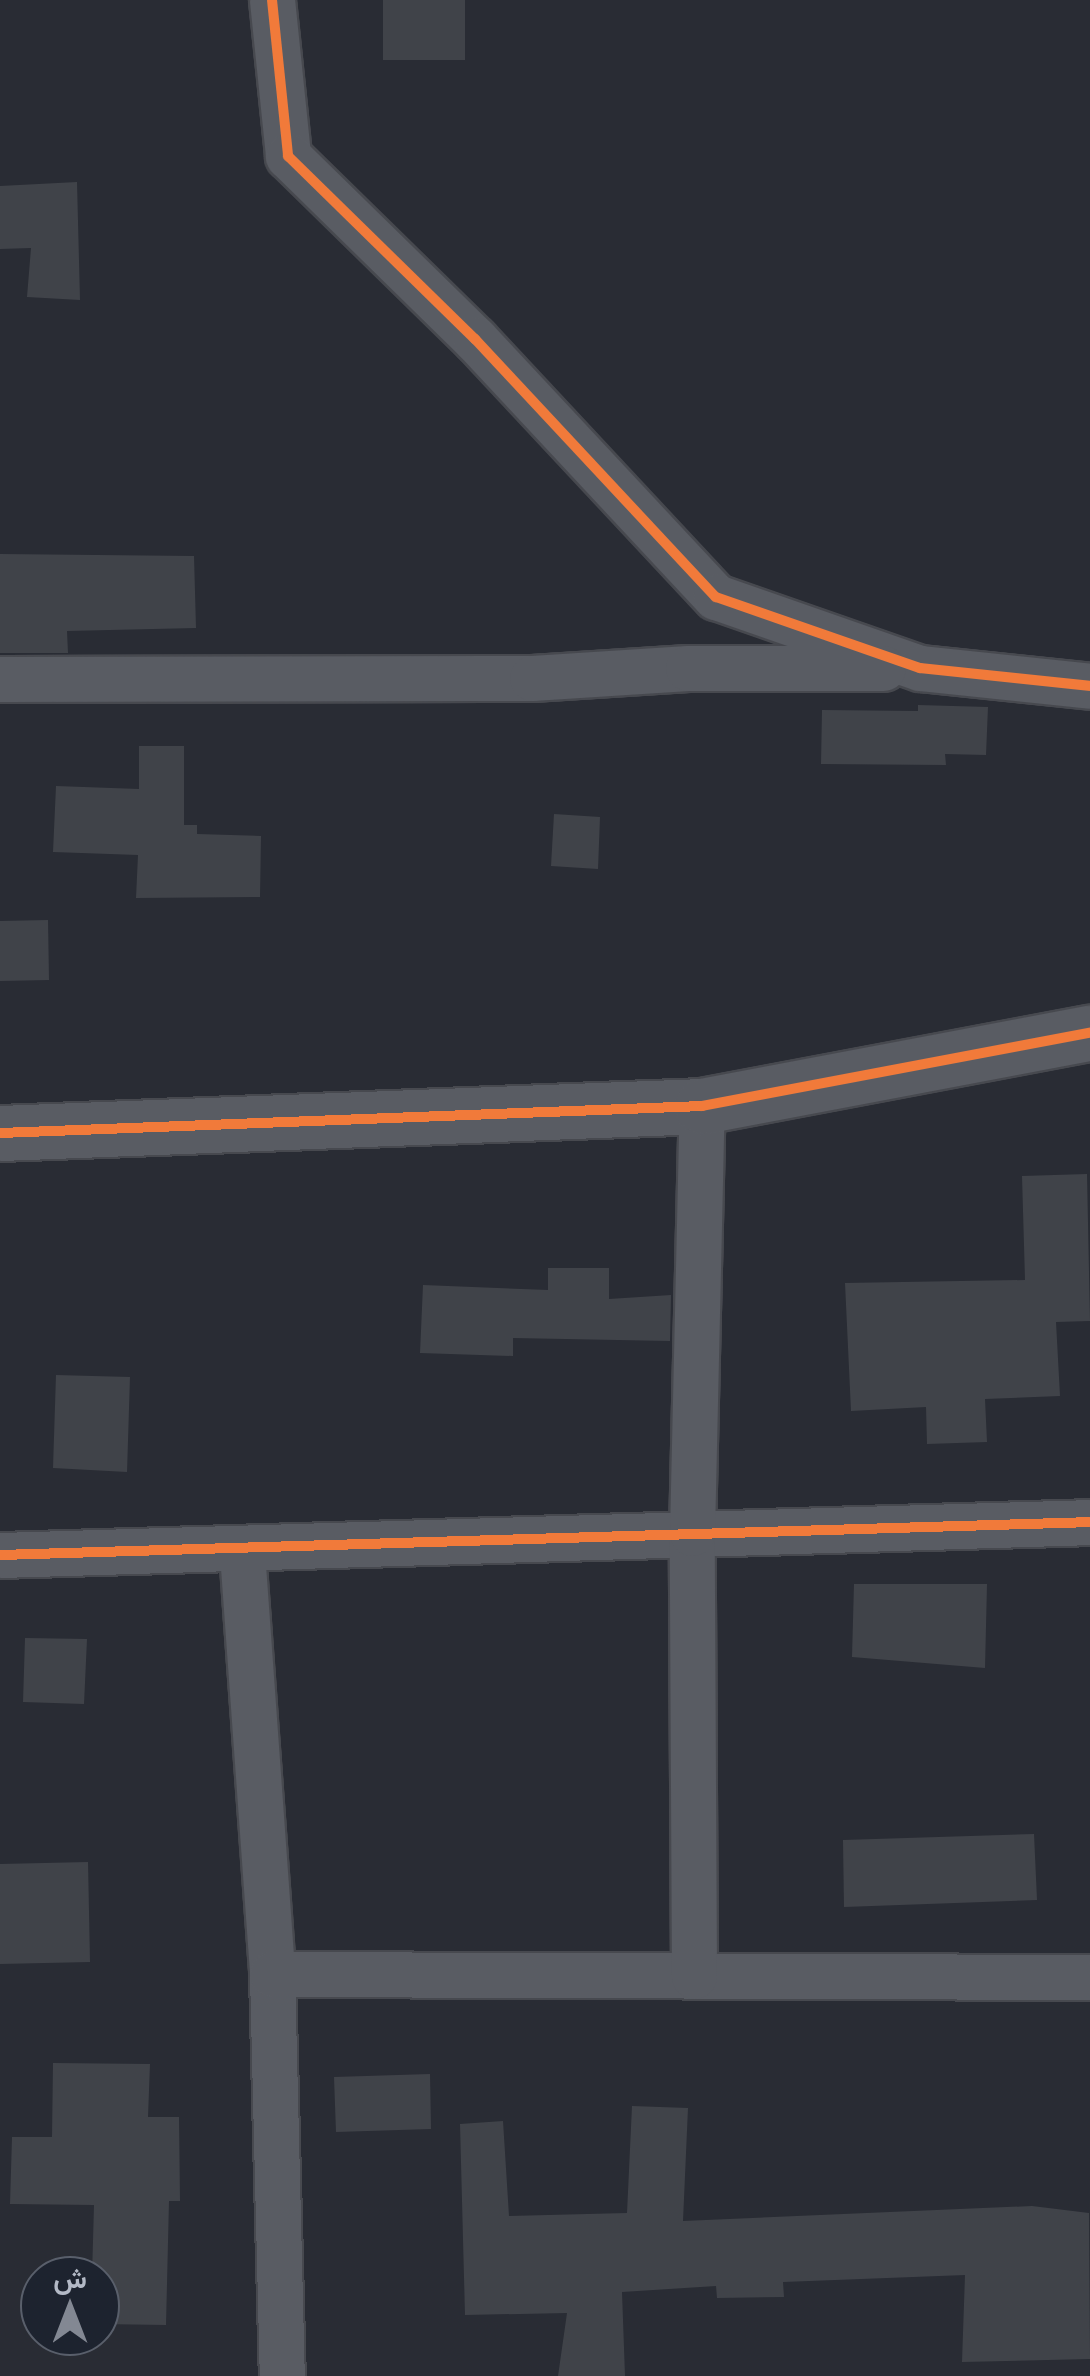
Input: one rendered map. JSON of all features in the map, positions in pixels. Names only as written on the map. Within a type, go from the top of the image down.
[{"type":"street","points":[[272,0],[288,156],[475,339],[716,597],[920,668]]},
{"type":"street","points":[[0,678],[532,678],[688,668],[920,668],[1090,686]]},
{"type":"street","points":[[0,1133],[702,1106],[1090,1033]]},
{"type":"street","points":[[694,1976],[692,1533],[702,1106]]},
{"type":"street","points":[[0,1555],[242,1552],[692,1533],[1090,1522]]},
{"type":"street","points":[[242,1552],[272,1974],[282,2376]]},
{"type":"street","points":[[272,1974],[1090,1977]]},
{"type":"building","points":[[383,0],[465,0],[465,60],[383,60]]},
{"type":"building","points":[[77,182],[80,300],[27,297],[31,248],[0,249],[0,186]]},
{"type":"building","points":[[0,554],[194,556],[196,628],[67,631],[68,653],[0,653]]},
{"type":"building","points":[[918,705],[988,707],[986,755],[945,754],[946,765],[821,764],[822,710],[918,711]]},
{"type":"building","points":[[139,746],[184,746],[184,825],[197,825],[197,834],[261,836],[260,897],[136,898],[138,855],[53,852],[56,786],[139,789]]},
{"type":"building","points":[[554,814],[600,817],[598,869],[551,866]]},
{"type":"building","points":[[48,920],[49,980],[0,981],[0,921]]},
{"type":"building","points":[[1087,1174],[1090,1321],[1056,1322],[1060,1396],[985,1399],[987,1442],[927,1444],[926,1407],[851,1411],[845,1283],[1025,1280],[1022,1176]]},
{"type":"building","points":[[548,1268],[609,1268],[609,1299],[671,1295],[670,1341],[513,1338],[513,1356],[420,1353],[423,1285],[548,1290]]},
{"type":"building","points":[[56,1375],[130,1377],[127,1472],[53,1468]]},
{"type":"building","points":[[854,1584],[987,1584],[985,1668],[852,1657]]},
{"type":"building","points":[[25,1638],[87,1639],[84,1704],[23,1702]]},
{"type":"building","points":[[1034,1834],[1037,1900],[844,1907],[843,1840]]},
{"type":"building","points":[[88,1862],[90,1962],[0,1964],[0,1864]]},
{"type":"building","points":[[53,2063],[150,2064],[148,2117],[179,2117],[180,2201],[169,2201],[166,2325],[120,2324],[120,2256],[93,2256],[94,2205],[10,2204],[12,2137],[52,2137]]},
{"type":"building","points":[[430,2074],[431,2129],[336,2132],[334,2077]]},
{"type":"building","points":[[632,2106],[688,2108],[683,2221],[1032,2206],[1089,2213],[1090,2359],[962,2362],[965,2275],[783,2282],[784,2297],[717,2298],[716,2286],[622,2292],[625,2376],[558,2376],[567,2313],[465,2315],[460,2124],[503,2121],[509,2216],[627,2213]]},
{"type":"cycle path","points":[[272,0],[288,156],[475,339],[716,597],[920,668],[1090,686]]},
{"type":"cycle path","points":[[0,1133],[702,1106],[1090,1033]]},
{"type":"cycle path","points":[[0,1555],[1090,1522]]}]
